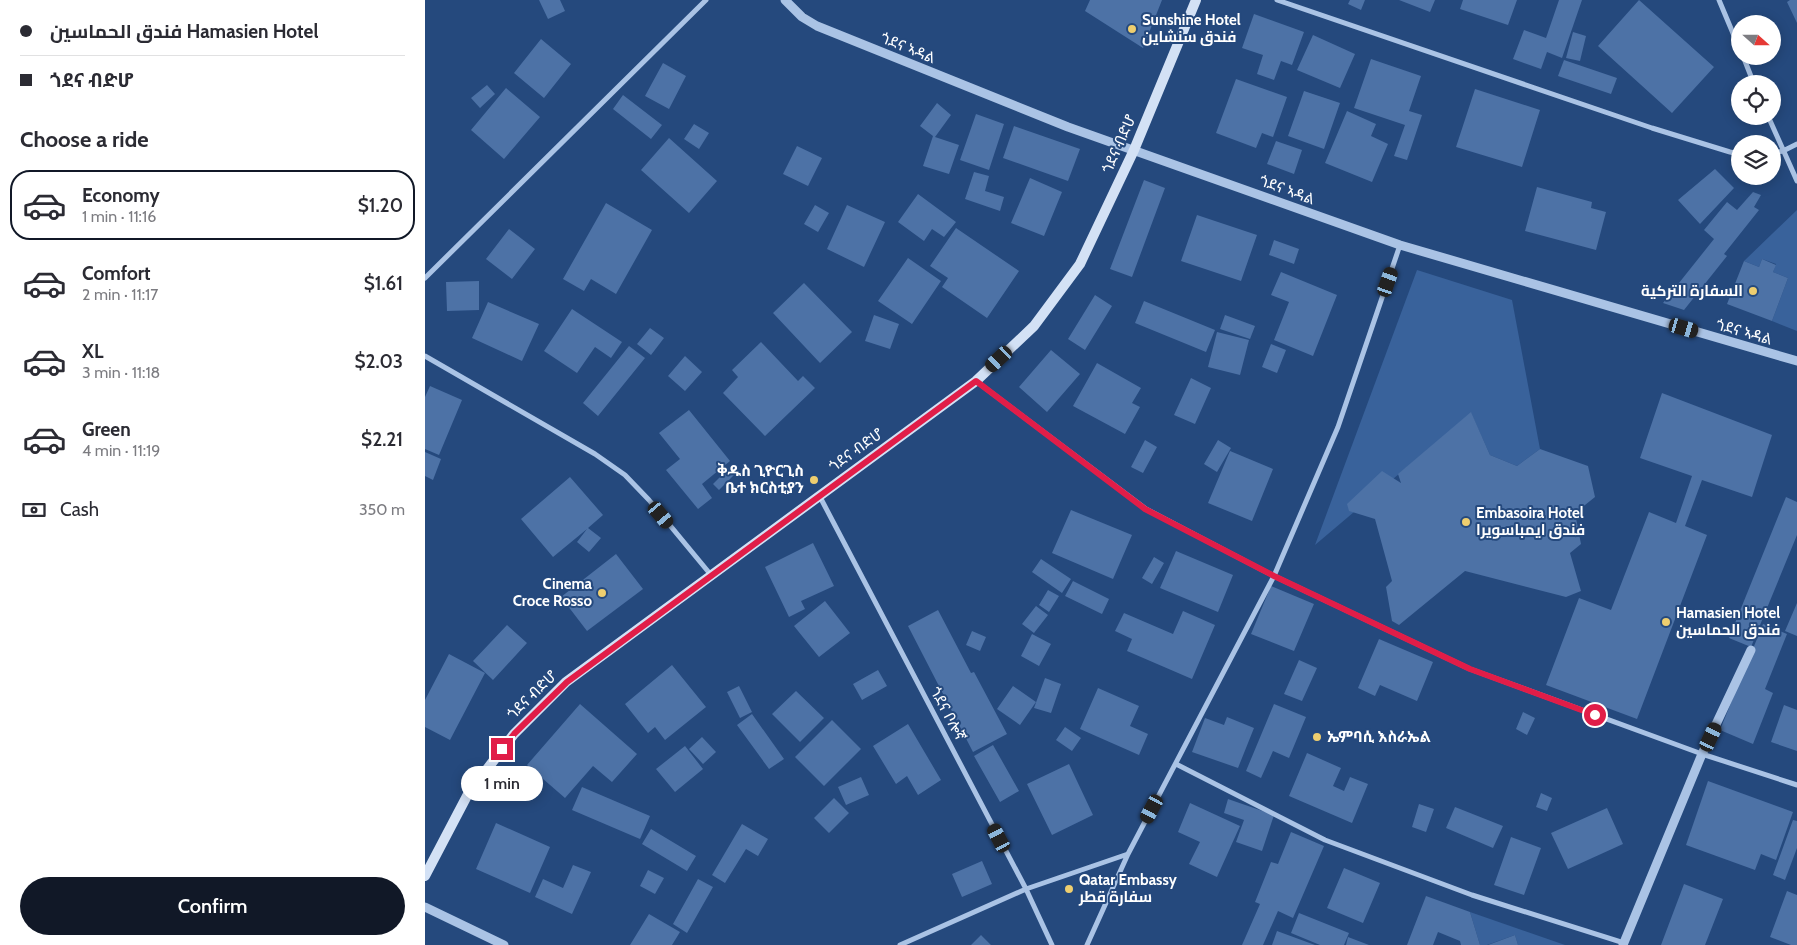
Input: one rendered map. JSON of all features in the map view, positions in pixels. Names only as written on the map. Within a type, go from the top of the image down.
[{"type":"main road","name":"ጎደና ብድሆ","points":[[425,876],[468,794],[514,734],[567,682],[976,381],[1034,326],[1080,264],[1135,150],[1196,0]]},
{"type":"street","points":[[425,278],[706,0]]},
{"type":"street","name":"ጎደና ኣዳል","points":[[785,0],[802,17],[817,26],[1068,127],[1401,245],[1797,362]]},
{"type":"street","points":[[1277,0],[1652,128],[1731,152]]},
{"type":"street","points":[[1719,0],[1731,29]]},
{"type":"street","points":[[1772,125],[1797,181]]},
{"type":"street","points":[[1783,151],[1797,144]]},
{"type":"street","points":[[1087,945],[1128,854],[1274,576],[1339,428],[1401,245]]},
{"type":"street","points":[[425,356],[595,454],[625,475],[649,500],[711,575]]},
{"type":"street","points":[[976,381],[1145,509],[1274,576],[1470,669],[1702,754],[1797,785]]},
{"type":"street","name":"ጎደና ቦሎኛ","points":[[819,496],[1027,889],[1053,945]]},
{"type":"street","points":[[1176,764],[1325,840],[1472,895],[1623,944],[1702,754],[1751,650]]},
{"type":"street","points":[[901,945],[1027,889],[1128,854]]},
{"type":"street","points":[[425,907],[504,945]]},
{"type":"shaded area","points":[[1797,210],[1797,331],[1772,321],[1788,278],[1773,272],[1776,264],[1762,259],[1759,267],[1744,261]]},
{"type":"shaded area","points":[[1417,270],[1512,300],[1540,449],[1517,466],[1490,455],[1471,413],[1315,545]]},
{"type":"shaded area","points":[[1470,912],[1565,945],[1518,945],[1515,935],[1487,945],[1480,945]]},
{"type":"building","points":[[539,0],[560,0],[565,11],[548,19]]},
{"type":"building","name":"Sunshine Hotel فندق سنشاين","points":[[1090,0],[1162,0],[1143,48],[1085,11]]},
{"type":"building","points":[[1350,0],[1365,0],[1361,10],[1348,4]]},
{"type":"building","points":[[1399,0],[1435,0],[1430,12]]},
{"type":"building","points":[[1463,0],[1517,0],[1508,25],[1460,9]]},
{"type":"building","points":[[1559,0],[1582,0],[1562,58],[1547,52],[1541,69],[1513,59],[1524,30],[1546,38]]},
{"type":"building","points":[[1639,0],[1714,67],[1672,113],[1598,46]]},
{"type":"building","points":[[1797,0],[1797,23],[1787,2]]},
{"type":"building","points":[[1254,14],[1304,32],[1292,65],[1281,61],[1274,80],[1257,74],[1263,55],[1242,48]]},
{"type":"building","points":[[1573,32],[1586,36],[1580,61],[1566,58]]},
{"type":"building","points":[[1313,35],[1355,54],[1340,88],[1297,70]]},
{"type":"building","points":[[541,39],[571,64],[544,98],[514,73]]},
{"type":"building","points":[[1371,59],[1421,76],[1409,111],[1422,115],[1407,160],[1394,156],[1405,125],[1354,108]]},
{"type":"building","points":[[1564,60],[1617,78],[1611,94],[1558,76]]},
{"type":"building","points":[[663,63],[686,76],[669,109],[645,96]]},
{"type":"building","points":[[1236,79],[1287,97],[1273,137],[1262,133],[1256,148],[1216,133]]},
{"type":"building","points":[[487,85],[495,94],[480,108],[471,98]]},
{"type":"building","points":[[506,88],[540,117],[504,159],[471,130]]},
{"type":"building","points":[[1475,89],[1540,110],[1522,167],[1456,147]]},
{"type":"building","points":[[1304,91],[1340,103],[1324,149],[1288,136]]},
{"type":"building","points":[[623,95],[662,125],[651,139],[613,109]]},
{"type":"building","points":[[937,103],[951,115],[935,137],[959,145],[949,174],[923,166],[933,136],[920,126]]},
{"type":"building","points":[[1347,111],[1376,124],[1371,136],[1388,144],[1372,182],[1325,163]]},
{"type":"building","points":[[976,114],[1004,124],[989,170],[960,160]]},
{"type":"building","points":[[694,124],[709,133],[699,149],[684,139]]},
{"type":"building","points":[[1014,126],[1080,149],[1068,181],[1003,158]]},
{"type":"building","points":[[669,138],[717,181],[689,213],[641,170]]},
{"type":"building","points":[[1276,141],[1302,150],[1294,174],[1267,164]]},
{"type":"building","points":[[797,146],[822,158],[808,186],[783,174]]},
{"type":"building","points":[[1715,169],[1734,188],[1700,224],[1678,200]]},
{"type":"building","points":[[974,172],[989,176],[985,191],[1004,197],[1000,211],[965,199]]},
{"type":"building","points":[[1030,178],[1062,192],[1044,236],[1011,223]]},
{"type":"building","points":[[1144,180],[1165,188],[1132,277],[1110,269]]},
{"type":"building","points":[[1537,187],[1592,202],[1591,208],[1606,212],[1596,250],[1525,231]]},
{"type":"building","points":[[1753,192],[1761,195],[1754,207],[1759,210],[1724,254],[1727,256],[1684,310],[1663,303],[1714,239],[1704,230],[1727,202],[1737,210]]},
{"type":"building","points":[[918,194],[956,222],[944,237],[932,229],[924,241],[898,222]]},
{"type":"building","points":[[606,203],[652,230],[616,294],[591,279],[584,291],[563,279]]},
{"type":"building","points":[[815,205],[829,213],[818,232],[804,224]]},
{"type":"building","points":[[847,205],[885,222],[864,267],[827,249]]},
{"type":"building","points":[[1197,215],[1257,235],[1241,281],[1181,261]]},
{"type":"building","points":[[956,228],[1019,271],[987,318],[942,287],[948,278],[930,266]]},
{"type":"building","points":[[509,229],[535,249],[512,279],[486,259]]},
{"type":"building","points":[[1274,240],[1299,249],[1294,264],[1269,255]]},
{"type":"building","points":[[908,258],[941,281],[912,324],[878,301]]},
{"type":"building","points":[[1762,259],[1776,265],[1773,272],[1788,278],[1772,321],[1727,304],[1744,261],[1759,267]]},
{"type":"building","points":[[1281,272],[1337,295],[1313,356],[1274,340],[1289,302],[1271,295]]},
{"type":"building","points":[[479,281],[479,310],[447,311],[446,282]]},
{"type":"building","points":[[804,283],[852,332],[820,363],[773,313]]},
{"type":"building","points":[[1095,295],[1112,306],[1085,350],[1068,339]]},
{"type":"building","points":[[1144,301],[1215,330],[1206,352],[1135,323]]},
{"type":"building","points":[[488,302],[539,324],[522,361],[472,338]]},
{"type":"building","points":[[572,309],[622,342],[611,358],[595,347],[577,373],[544,351]]},
{"type":"building","points":[[874,315],[899,324],[890,349],[865,341]]},
{"type":"building","points":[[1225,315],[1255,326],[1250,339],[1220,329]]},
{"type":"building","points":[[650,328],[664,338],[651,355],[637,344]]},
{"type":"building","points":[[1217,332],[1249,340],[1240,375],[1208,367]]},
{"type":"building","points":[[761,342],[798,381],[803,376],[815,388],[765,436],[723,393],[738,377],[732,370]]},
{"type":"building","points":[[1271,344],[1286,350],[1277,373],[1262,367]]},
{"type":"building","points":[[629,346],[645,358],[598,416],[583,403]]},
{"type":"building","points":[[1051,350],[1080,374],[1047,412],[1019,387]]},
{"type":"building","points":[[685,356],[702,372],[685,391],[668,376]]},
{"type":"building","points":[[1097,363],[1141,388],[1132,403],[1140,407],[1125,434],[1073,406]]},
{"type":"building","points":[[1191,378],[1211,388],[1195,424],[1174,415]]},
{"type":"building","points":[[430,386],[462,400],[439,455],[425,449],[425,397]]},
{"type":"building","points":[[1662,393],[1772,435],[1752,497],[1702,480],[1685,526],[1707,535],[1637,719],[1546,685],[1579,598],[1611,610],[1649,512],[1676,523],[1692,476],[1640,458]]},
{"type":"building","points":[[689,410],[730,461],[702,484],[712,498],[698,509],[666,470],[680,459],[659,433]]},
{"type":"building","points":[[1471,412],[1490,455],[1517,466],[1540,449],[1588,466],[1595,497],[1575,513],[1581,544],[1570,553],[1581,591],[1566,597],[1465,571],[1399,625],[1392,621],[1386,587],[1392,581],[1375,519],[1349,511],[1347,504],[1382,471],[1401,483],[1398,474]]},
{"type":"building","points":[[1145,440],[1157,447],[1143,473],[1131,467]]},
{"type":"building","points":[[1218,440],[1231,448],[1217,472],[1204,464]]},
{"type":"building","points":[[1230,451],[1273,469],[1252,521],[1208,503]]},
{"type":"building","points":[[425,452],[441,459],[433,480],[425,476]]},
{"type":"building","points":[[729,468],[735,474],[719,490],[713,484]]},
{"type":"building","points":[[570,477],[603,515],[588,528],[601,538],[589,552],[577,542],[587,529],[553,557],[521,519]]},
{"type":"building","points":[[1786,497],[1797,502],[1797,535],[1751,647],[1729,638]]},
{"type":"building","points":[[1071,510],[1132,535],[1113,579],[1052,553]]},
{"type":"building","points":[[813,543],[834,586],[801,601],[805,609],[789,617],[765,567]]},
{"type":"building","points":[[1176,551],[1233,575],[1218,612],[1160,588]]},
{"type":"building","name":"Cinema Croce Rosso","points":[[616,554],[643,589],[587,631],[561,597]]},
{"type":"building","points":[[1154,557],[1164,563],[1152,584],[1142,578]]},
{"type":"building","points":[[1041,559],[1071,579],[1062,593],[1032,572]]},
{"type":"building","points":[[1073,581],[1109,599],[1102,614],[1065,596]]},
{"type":"building","points":[[1271,586],[1314,604],[1294,651],[1251,634]]},
{"type":"building","points":[[1048,590],[1059,596],[1049,612],[1039,605]]},
{"type":"building","points":[[825,601],[850,633],[819,657],[794,626]]},
{"type":"building","points":[[1797,603],[1797,636],[1785,631]]},
{"type":"building","points":[[1036,606],[1048,615],[1034,633],[1022,624]]},
{"type":"building","points":[[938,610],[971,673],[974,672],[1007,734],[973,752],[908,626]]},
{"type":"building","points":[[1183,611],[1215,625],[1192,679],[1127,651],[1132,639],[1115,631],[1124,613],[1173,634]]},
{"type":"building","points":[[1763,624],[1787,634],[1765,689],[1773,693],[1753,744],[1720,730]]},
{"type":"building","points":[[507,625],[527,643],[493,680],[473,661]]},
{"type":"building","points":[[972,631],[986,637],[980,651],[966,645]]},
{"type":"building","points":[[1032,634],[1051,644],[1039,666],[1021,656]]},
{"type":"building","points":[[1379,639],[1433,662],[1417,701],[1380,685],[1375,696],[1358,688]]},
{"type":"building","points":[[449,654],[485,673],[450,740],[425,727],[425,700]]},
{"type":"building","points":[[1299,660],[1317,668],[1302,701],[1284,694]]},
{"type":"building","points":[[672,665],[706,707],[665,740],[655,727],[648,733],[625,704]]},
{"type":"building","points":[[878,670],[887,686],[862,700],[853,684]]},
{"type":"building","points":[[1045,678],[1061,684],[1051,713],[1034,708]]},
{"type":"building","points":[[739,686],[752,712],[740,718],[727,692]]},
{"type":"building","points":[[1013,686],[1036,702],[1020,725],[997,709]]},
{"type":"building","points":[[1098,688],[1139,706],[1130,726],[1148,734],[1139,755],[1080,729]]},
{"type":"building","points":[[796,691],[824,718],[800,742],[772,714]]},
{"type":"building","points":[[580,704],[637,754],[612,782],[593,766],[565,798],[527,765]]},
{"type":"building","points":[[1274,704],[1306,717],[1289,758],[1273,751],[1261,778],[1246,771]]},
{"type":"building","points":[[1784,705],[1797,710],[1797,751],[1771,742]]},
{"type":"building","points":[[1523,712],[1535,718],[1527,735],[1516,729]]},
{"type":"building","points":[[752,714],[784,759],[769,769],[737,725]]},
{"type":"building","points":[[1227,717],[1254,728],[1238,768],[1192,752],[1205,718],[1224,725]]},
{"type":"building","points":[[832,720],[861,749],[824,786],[795,757]]},
{"type":"building","points":[[908,724],[941,780],[918,795],[907,776],[896,784],[873,746]]},
{"type":"building","points":[[1065,727],[1081,738],[1072,751],[1056,740]]},
{"type":"building","points":[[702,737],[716,752],[703,764],[689,749]]},
{"type":"building","points":[[993,745],[1019,791],[1000,802],[974,756]]},
{"type":"building","points":[[685,746],[703,769],[675,792],[656,769]]},
{"type":"building","points":[[1307,753],[1341,768],[1333,786],[1344,791],[1350,777],[1368,784],[1352,823],[1289,796]]},
{"type":"building","points":[[1069,764],[1093,815],[1052,835],[1027,784]]},
{"type":"building","points":[[861,777],[869,795],[846,805],[838,787]]},
{"type":"building","points":[[1708,781],[1793,812],[1776,860],[1761,854],[1755,870],[1686,845]]},
{"type":"building","points":[[582,787],[650,816],[640,839],[572,810]]},
{"type":"building","points":[[1541,793],[1552,798],[1547,811],[1536,807]]},
{"type":"building","points":[[834,798],[849,813],[829,833],[814,818]]},
{"type":"building","points":[[1228,799],[1274,815],[1262,851],[1236,842],[1244,820],[1224,813]]},
{"type":"building","points":[[1190,803],[1240,826],[1217,877],[1189,864],[1200,842],[1178,832]]},
{"type":"building","points":[[1419,804],[1434,809],[1426,832],[1412,827]]},
{"type":"building","points":[[1455,807],[1503,826],[1493,848],[1446,828]]},
{"type":"building","points":[[1607,808],[1623,844],[1568,869],[1551,833]]},
{"type":"building","points":[[1793,820],[1797,821],[1797,848],[1785,880],[1773,875]]},
{"type":"building","points":[[496,823],[550,847],[530,893],[476,869]]},
{"type":"building","points":[[742,824],[768,839],[758,856],[746,849],[725,883],[712,875]]},
{"type":"building","points":[[651,829],[696,856],[687,871],[642,844]]},
{"type":"building","points":[[1291,832],[1324,846],[1293,918],[1278,911],[1263,945],[1242,945],[1260,904],[1255,902],[1271,862],[1278,864]]},
{"type":"building","points":[[1511,837],[1541,848],[1524,895],[1494,885]]},
{"type":"building","points":[[982,861],[992,884],[962,897],[952,874]]},
{"type":"building","points":[[573,865],[591,872],[572,914],[535,897],[543,879],[563,888]]},
{"type":"building","points":[[1344,868],[1380,883],[1363,923],[1327,908]]},
{"type":"building","points":[[648,870],[664,878],[655,894],[640,886]]},
{"type":"building","points":[[698,879],[713,887],[687,933],[673,924]]},
{"type":"building","points":[[1684,884],[1723,899],[1705,945],[1661,945]]},
{"type":"building","points":[[1787,891],[1797,895],[1797,945],[1791,945],[1770,937]]},
{"type":"building","points":[[1426,896],[1470,912],[1480,945],[1461,945],[1460,941],[1438,932],[1433,945],[1407,945]]},
{"type":"building","points":[[1299,913],[1349,933],[1344,945],[1320,945],[1291,933]]},
{"type":"building","points":[[649,914],[680,932],[672,945],[630,945]]},
{"type":"building","points":[[1277,931],[1315,945],[1272,945]]},
{"type":"building","points":[[981,935],[991,945],[971,945]]},
{"type":"building","points":[[1515,935],[1518,945],[1488,945]]},
{"type":"building","points":[[1348,937],[1369,945],[1346,945]]},
{"type":"place","name":"Sunshine Hotel فندق سنشاين","points":[[1132,29]]},
{"type":"place","name":"السفارة التركية","points":[[1753,291]]},
{"type":"place","name":"ቅዱስ ጊዮርጊስ ቤተ ክርስቲያን","points":[[814,480]]},
{"type":"place","name":"Embasoira Hotel فندق ايمباسويرا","points":[[1466,522]]},
{"type":"place","name":"Cinema Croce Rosso","points":[[602,593]]},
{"type":"place","name":"Hamasien Hotel فندق الحماسين","points":[[1666,622]]},
{"type":"place","name":"ኤምባሲ እስራኤል","points":[[1317,737]]},
{"type":"place","name":"Qatar Embassy سفارة قطر","points":[[1069,889]]},
{"type":"route","points":[[502,749],[514,734],[567,682],[976,381],[1145,509],[1274,576],[1470,669],[1595,715]]}]
